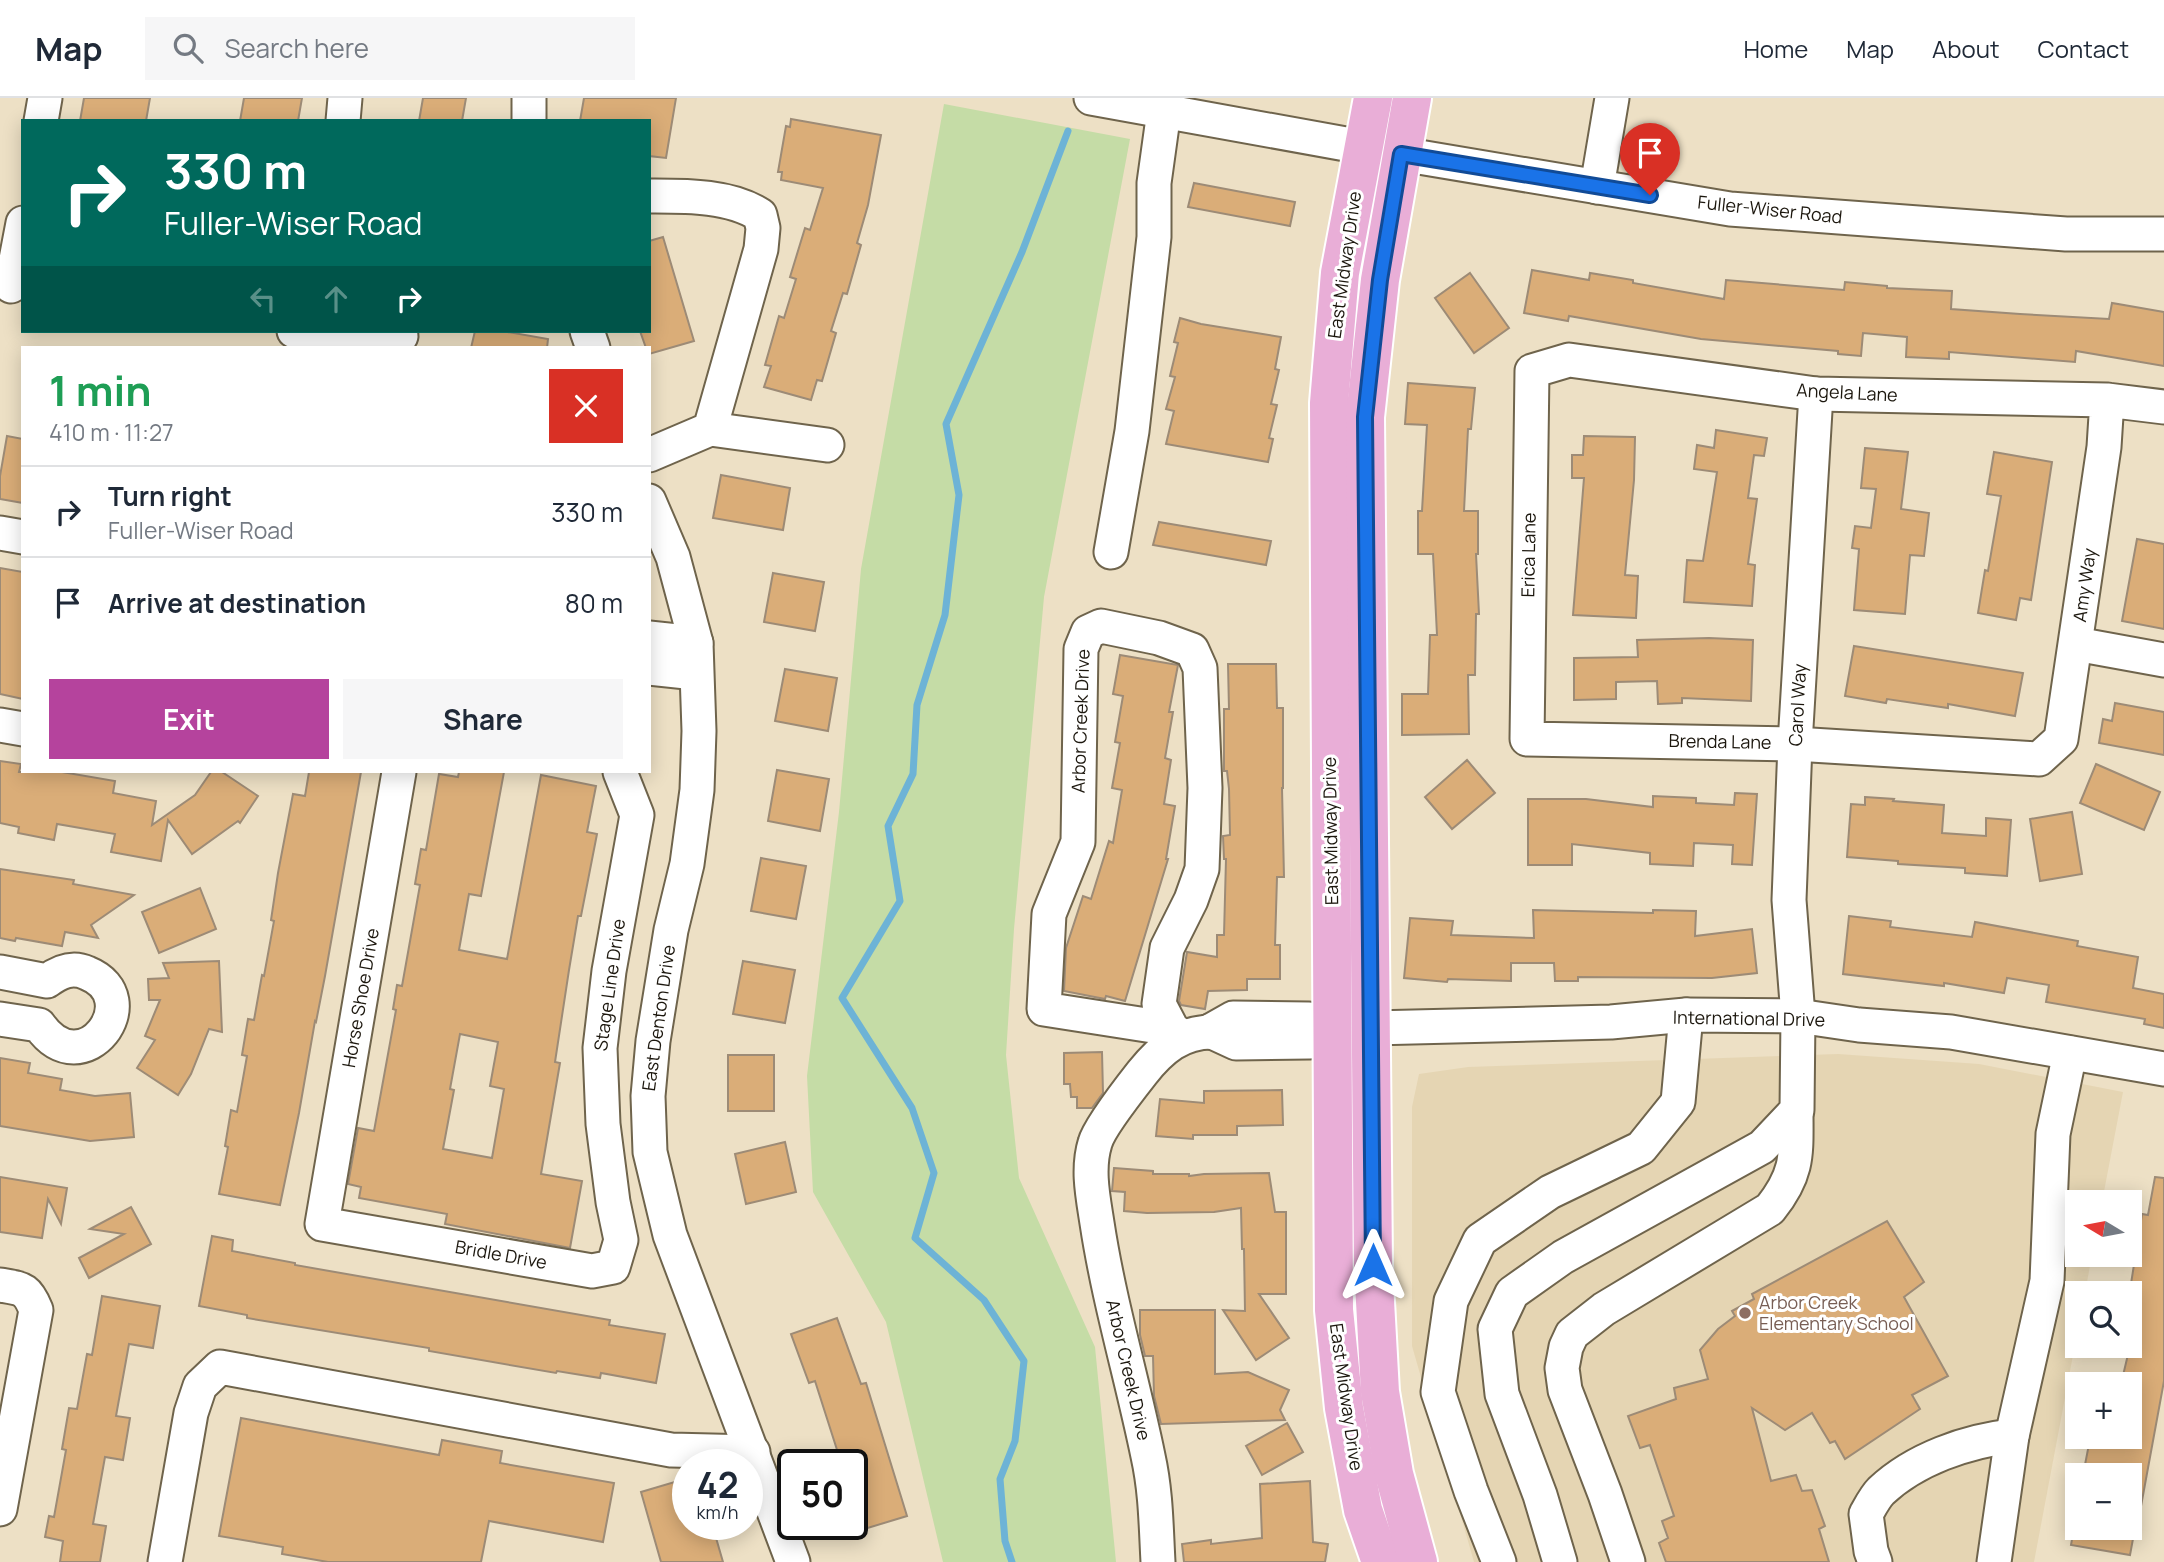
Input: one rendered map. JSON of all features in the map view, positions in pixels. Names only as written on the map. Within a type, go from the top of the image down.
[{"type":"main road","name":"East Midway Drive","points":[[1373,98],[1340,274],[1329,403],[1334,1310],[1344,1408],[1363,1510],[1381,1562]]},
{"type":"main road","name":"East Midway Drive","points":[[1412,98],[1380,280],[1365,417],[1373,1265],[1380,1392],[1394,1474],[1418,1562]]},
{"type":"main road","points":[[1333,1026],[1372,1028]]},
{"type":"street","points":[[41,119],[45,98]]},
{"type":"street","points":[[343,119],[345,98]]},
{"type":"street","points":[[529,98],[529,119]]},
{"type":"street","name":"Fuller-Wiser Road","points":[[1091,98],[1401,154],[1730,209],[2066,234],[2164,234]]},
{"type":"street","points":[[1597,187],[1612,98]]},
{"type":"street","points":[[1111,552],[1132,431],[1154,237],[1154,183],[1164,111]]},
{"type":"street","points":[[651,196],[693,196],[748,207],[760,215],[763,228],[761,249],[710,429]]},
{"type":"street","points":[[11,286],[21,234]]},
{"type":"street","points":[[301,333],[334,342],[354,343],[401,338]]},
{"type":"street","name":"Angela Lane","points":[[1532,371],[1569,360],[1816,394],[2107,400],[2164,407]]},
{"type":"street","name":"Erica Lane","points":[[1527,739],[1532,371]]},
{"type":"street","name":"Carol Way","points":[[1628,1562],[1565,1390],[1562,1368],[1566,1347],[1572,1334],[1604,1309],[1770,1209],[1786,1190],[1796,1160],[1798,1016],[1788,900],[1816,394]]},
{"type":"street","name":"Amy Way","points":[[2039,759],[2061,739],[2104,447],[2107,400]]},
{"type":"street","points":[[651,454],[710,429],[827,445]]},
{"type":"street","name":"East Denton Drive","points":[[651,506],[673,557],[696,658],[699,732],[697,790],[687,864],[671,930],[653,1041],[648,1096],[650,1152],[670,1235],[751,1449]]},
{"type":"street","points":[[0,533],[21,537]]},
{"type":"street","name":"Arbor Creek Drive","points":[[1189,1033],[1159,1004],[1167,948],[1191,900],[1202,869],[1205,788],[1199,668],[1192,650],[1159,638],[1101,626],[1088,632],[1081,649],[1078,842],[1049,914],[1044,1009],[1189,1033],[1210,1031],[1233,1018],[1309,1019],[1333,1026]]},
{"type":"street","points":[[651,639],[696,658]]},
{"type":"street","points":[[2076,644],[2164,660]]},
{"type":"street","points":[[651,668],[696,658]]},
{"type":"street","points":[[0,725],[21,729]]},
{"type":"street","name":"Brenda Lane","points":[[1527,739],[1795,744],[2039,759]]},
{"type":"street","name":"Horse Shoe Drive","points":[[322,1224],[399,773]]},
{"type":"street","name":"Stage Line Drive","points":[[613,1202],[603,1124],[600,1048],[609,971],[637,815],[620,773]]},
{"type":"street","points":[[0,972],[47,981],[69,970],[82,971],[104,984],[110,995],[112,1008],[110,1021],[104,1032],[94,1041],[82,1046],[57,1043],[39,1025],[0,1019]]},
{"type":"street","points":[[1499,1562],[1437,1392],[1451,1301],[1480,1240],[1550,1192],[1641,1148],[1678,1102],[1686,1015]]},
{"type":"street","name":"International Drive","points":[[1372,1028],[1611,1022],[1686,1015],[1798,1016],[1859,1025],[1951,1032],[2164,1069]]},
{"type":"street","name":"Arbor Creek Drive","points":[[1158,1562],[1156,1504],[1149,1458],[1105,1273],[1091,1178],[1095,1142],[1112,1115],[1157,1053],[1189,1033]]},
{"type":"street","points":[[1994,1562],[2012,1436],[2047,1281],[2053,1134],[2070,1053]]},
{"type":"street","points":[[1560,1562],[1540,1495],[1502,1394],[1495,1329],[1512,1293],[1563,1257],[1762,1147],[1796,1111]]},
{"type":"street","name":"Bridle Drive","points":[[322,1224],[592,1271],[613,1267],[621,1240],[613,1202]]},
{"type":"street","points":[[0,1508],[36,1310],[15,1290]]},
{"type":"street","points":[[165,1562],[191,1413],[200,1386],[220,1367],[672,1450]]},
{"type":"street","points":[[1875,1562],[1866,1514],[1879,1493],[1900,1477],[1943,1452],[1985,1439],[2012,1436]]},
{"type":"street","name":"East Denton Drive","points":[[763,1482],[793,1562]]},
{"type":"shaded area","name":"Arbor Creek Elementary School","points":[[1838,1054],[1979,1064],[2123,1092],[2104,1190],[2065,1190],[2065,1267],[2090,1267],[2087,1281],[2065,1281],[2065,1358],[2072,1358],[2070,1372],[2065,1372],[2065,1398],[2034,1562],[1474,1562],[1412,1346],[1412,1107],[1419,1074],[1468,1067]]},
{"type":"green space","points":[[944,104],[1130,139],[1044,597],[1014,929],[1006,1055],[1019,1178],[1095,1347],[1116,1562],[943,1562],[886,1322],[813,1192],[807,1076],[839,812],[861,569]]},
{"type":"building","points":[[84,98],[150,98],[146,119],[80,119]]},
{"type":"building","points":[[244,98],[302,98],[298,119],[240,119]]},
{"type":"building","points":[[423,98],[466,98],[462,119],[419,119]]},
{"type":"building","points":[[584,98],[676,98],[666,158],[651,156],[651,119],[580,119]]},
{"type":"building","points":[[791,119],[881,135],[868,205],[857,243],[861,245],[847,294],[843,293],[831,331],[836,333],[822,381],[817,380],[811,400],[764,387],[771,366],[765,365],[779,316],[784,318],[796,279],[790,277],[805,228],[810,230],[823,188],[781,180],[782,172],[778,172],[786,126],[790,127]]},
{"type":"building","points":[[1194,183],[1295,202],[1290,226],[1188,207]]},
{"type":"building","points":[[663,237],[694,341],[651,353],[651,346],[645,346],[641,333],[651,333],[651,240]]},
{"type":"building","points":[[1532,270],[1589,280],[1590,273],[1724,299],[1726,280],[1844,290],[1845,282],[1887,288],[1952,291],[1951,309],[2020,314],[2109,319],[2112,303],[2164,312],[2164,366],[2076,351],[2075,362],[1949,352],[1949,359],[1906,357],[1907,337],[1863,333],[1861,356],[1838,354],[1838,351],[1701,339],[1569,316],[1568,321],[1524,313]]},
{"type":"building","points":[[1470,273],[1509,328],[1474,353],[1435,298]]},
{"type":"building","points":[[1180,318],[1281,337],[1275,369],[1279,370],[1271,404],[1277,405],[1269,438],[1273,439],[1268,462],[1166,444],[1174,411],[1166,409],[1175,377],[1170,376],[1178,343],[1174,342]]},
{"type":"building","points":[[475,333],[514,333],[548,339],[547,346],[471,346]]},
{"type":"building","points":[[1408,383],[1475,388],[1471,429],[1468,429],[1464,511],[1478,511],[1476,554],[1479,614],[1476,614],[1475,675],[1468,675],[1469,734],[1402,735],[1402,694],[1428,694],[1430,635],[1437,635],[1433,554],[1418,554],[1418,511],[1422,511],[1427,425],[1405,424]]},
{"type":"building","points":[[1716,430],[1767,438],[1764,456],[1754,455],[1748,498],[1757,499],[1748,564],[1755,565],[1752,606],[1684,602],[1687,560],[1703,561],[1717,472],[1694,469],[1697,445],[1714,448]]},
{"type":"building","points":[[7,436],[21,439],[21,503],[0,499],[0,476]]},
{"type":"building","points":[[1584,436],[1635,437],[1634,480],[1625,575],[1638,576],[1636,618],[1573,615],[1584,478],[1572,478],[1572,455],[1583,455]]},
{"type":"building","points":[[1865,448],[1908,452],[1901,509],[1929,513],[1924,556],[1910,555],[1905,614],[1854,610],[1859,549],[1852,548],[1855,526],[1871,528],[1876,489],[1861,488]]},
{"type":"building","points":[[1994,452],[2052,462],[2031,600],[2020,598],[2016,620],[1978,613],[2001,496],[1987,494]]},
{"type":"building","points":[[721,475],[790,488],[783,530],[713,518]]},
{"type":"building","points":[[1159,522],[1271,541],[1266,565],[1153,545]]},
{"type":"building","points":[[2137,539],[2164,544],[2164,629],[2122,621]]},
{"type":"building","points":[[0,568],[21,572],[21,699],[0,694]]},
{"type":"building","points":[[773,573],[824,582],[815,631],[764,622]]},
{"type":"building","points":[[1637,640],[1753,640],[1751,701],[1682,698],[1682,703],[1658,704],[1657,681],[1616,682],[1616,699],[1574,700],[1574,658],[1638,657]]},
{"type":"building","points":[[1854,646],[2023,673],[2015,716],[1948,704],[1948,708],[1887,699],[1886,703],[1845,696]]},
{"type":"building","points":[[1120,655],[1178,665],[1169,712],[1173,712],[1165,758],[1171,760],[1164,804],[1175,806],[1168,859],[1125,1001],[1064,991],[1066,948],[1083,896],[1091,899],[1109,841],[1113,843],[1122,790],[1112,788],[1120,743],[1115,742],[1123,696],[1113,694]]},
{"type":"building","points":[[1228,664],[1276,664],[1277,708],[1283,708],[1284,877],[1277,877],[1275,945],[1280,945],[1280,979],[1247,979],[1247,990],[1208,991],[1205,1009],[1181,1005],[1179,1001],[1187,952],[1217,957],[1217,935],[1224,935],[1226,859],[1223,836],[1230,835],[1229,789],[1227,771],[1224,771],[1224,709],[1229,709]]},
{"type":"building","points":[[785,669],[837,678],[828,731],[775,721]]},
{"type":"building","points":[[2115,703],[2164,712],[2164,755],[2099,743],[2103,719],[2112,721]]},
{"type":"building","points":[[1467,760],[1495,793],[1452,829],[1425,797]]},
{"type":"building","points":[[0,761],[21,764],[21,773],[68,773],[115,781],[113,793],[156,801],[152,825],[195,795],[210,773],[224,773],[258,796],[240,823],[238,821],[192,854],[168,820],[161,861],[111,852],[115,834],[57,824],[54,840],[18,833],[19,827],[0,823]]},
{"type":"building","points":[[2096,764],[2160,792],[2144,830],[2080,803]]},
{"type":"building","points":[[777,770],[829,779],[820,831],[768,821]]},
{"type":"building","points":[[309,773],[361,773],[325,976],[280,1205],[219,1194],[228,1147],[225,1146],[231,1110],[237,1112],[247,1056],[242,1055],[248,1019],[254,1020],[262,975],[264,976],[274,921],[271,920],[278,873],[293,794],[305,796]]},
{"type":"building","points":[[459,773],[504,773],[481,896],[469,894],[459,950],[507,959],[541,775],[596,786],[587,832],[597,834],[569,970],[555,1062],[560,1063],[541,1174],[582,1181],[570,1248],[445,1224],[447,1214],[359,1198],[361,1187],[348,1184],[358,1128],[374,1131],[396,1010],[393,1009],[397,985],[402,986],[420,885],[415,884],[421,849],[426,850],[439,774],[458,777]],"holes":[[[460,1034],[498,1042],[490,1086],[504,1089],[492,1158],[443,1149],[454,1090],[450,1089]]]},
{"type":"building","points":[[1735,793],[1757,794],[1752,865],[1732,864],[1733,845],[1694,843],[1693,866],[1650,864],[1650,853],[1572,844],[1572,865],[1528,865],[1528,799],[1586,799],[1653,807],[1653,796],[1696,798],[1696,803],[1734,805]]},
{"type":"building","points":[[1865,797],[1944,805],[1942,833],[1986,836],[1986,818],[2011,820],[2007,876],[1965,873],[1965,868],[1898,864],[1898,861],[1847,857],[1851,804],[1865,805]]},
{"type":"building","points":[[2072,812],[2082,874],[2040,881],[2030,819]]},
{"type":"building","points":[[761,858],[806,866],[796,919],[751,911]]},
{"type":"building","points":[[0,869],[74,880],[73,884],[134,895],[91,925],[98,938],[65,932],[62,946],[16,938],[15,941],[0,938]]},
{"type":"building","points":[[200,888],[216,929],[159,953],[142,912]]},
{"type":"building","points":[[1533,910],[1653,913],[1653,910],[1696,911],[1695,936],[1752,929],[1757,973],[1712,978],[1578,977],[1578,981],[1555,981],[1554,963],[1511,963],[1511,981],[1448,979],[1447,982],[1404,978],[1410,918],[1453,921],[1451,935],[1534,938]]},
{"type":"building","points":[[1849,916],[1891,921],[1890,927],[1972,937],[1975,922],[2078,941],[2077,946],[2138,957],[2133,988],[2164,994],[2164,1028],[2144,1024],[2145,1019],[2046,1002],[2049,985],[2007,978],[2004,993],[1944,983],[1944,986],[1843,974]]},
{"type":"building","points":[[219,961],[222,1032],[209,1029],[191,1074],[178,1095],[137,1068],[155,1040],[145,1036],[160,1000],[149,1000],[148,979],[169,978],[163,963]]},
{"type":"building","points":[[743,961],[795,970],[785,1023],[733,1014]]},
{"type":"building","points":[[1102,1052],[1103,1093],[1092,1108],[1077,1108],[1077,1097],[1071,1097],[1070,1084],[1064,1084],[1064,1053]]},
{"type":"building","points":[[728,1055],[774,1055],[774,1111],[728,1111]]},
{"type":"building","points":[[0,1058],[30,1063],[28,1073],[62,1079],[60,1090],[95,1096],[130,1093],[134,1137],[90,1141],[0,1126]]},
{"type":"building","points":[[1282,1090],[1283,1125],[1237,1126],[1237,1135],[1193,1135],[1193,1139],[1156,1136],[1160,1099],[1204,1103],[1204,1091]]},
{"type":"building","points":[[785,1142],[796,1192],[746,1204],[735,1154]]},
{"type":"building","points":[[1114,1168],[1189,1176],[1269,1173],[1275,1212],[1286,1212],[1286,1294],[1259,1294],[1289,1338],[1256,1360],[1223,1310],[1245,1311],[1241,1208],[1214,1212],[1124,1211],[1125,1192],[1112,1191]]},
{"type":"building","points":[[0,1177],[67,1188],[61,1224],[48,1199],[42,1238],[0,1232]]},
{"type":"building","points":[[2155,1177],[2164,1178],[2164,1381],[2142,1501],[2142,1463],[2085,1463],[2088,1449],[2142,1449],[2142,1372],[2124,1372],[2127,1358],[2142,1358],[2142,1281],[2131,1281],[2134,1267],[2142,1267],[2142,1214],[2148,1215]]},
{"type":"building","points":[[131,1207],[151,1244],[89,1278],[79,1258],[124,1234],[90,1229]]},
{"type":"building","points":[[1887,1221],[1924,1282],[1904,1297],[1948,1376],[1912,1395],[1920,1409],[1845,1459],[1835,1441],[1830,1443],[1812,1413],[1785,1430],[1752,1408],[1771,1481],[1796,1475],[1802,1491],[1812,1490],[1825,1526],[1819,1529],[1829,1562],[1666,1562],[1659,1543],[1668,1538],[1662,1521],[1674,1516],[1650,1445],[1640,1448],[1628,1416],[1676,1399],[1674,1388],[1708,1379],[1700,1350],[1718,1329],[1735,1316],[1732,1311],[1754,1299],[1752,1294]]},
{"type":"building","points":[[212,1236],[233,1240],[232,1251],[295,1265],[610,1320],[609,1325],[665,1334],[656,1383],[601,1373],[600,1378],[557,1371],[556,1373],[429,1351],[429,1348],[247,1318],[247,1315],[199,1306]]},
{"type":"building","points":[[102,1296],[160,1306],[153,1348],[129,1344],[116,1416],[130,1418],[123,1460],[105,1457],[93,1524],[106,1526],[100,1562],[60,1562],[63,1541],[45,1537],[49,1516],[54,1517],[66,1450],[62,1449],[69,1408],[77,1409],[87,1354],[92,1355]]},
{"type":"building","points":[[1140,1310],[1215,1310],[1215,1374],[1248,1372],[1289,1390],[1280,1410],[1285,1420],[1161,1424],[1154,1396],[1153,1356],[1145,1356],[1140,1335]]},
{"type":"building","points":[[837,1318],[861,1384],[866,1383],[907,1516],[868,1528],[868,1449],[837,1449],[815,1381],[809,1383],[791,1334]]},
{"type":"building","points":[[241,1418],[439,1455],[442,1440],[502,1451],[500,1463],[614,1483],[603,1542],[489,1521],[481,1562],[328,1562],[282,1554],[283,1547],[219,1536]]},
{"type":"building","points":[[1287,1423],[1303,1452],[1262,1475],[1246,1446]]},
{"type":"building","points":[[1310,1481],[1313,1542],[1328,1544],[1325,1562],[1184,1562],[1182,1544],[1211,1540],[1211,1544],[1262,1538],[1260,1484]]},
{"type":"building","points":[[672,1483],[672,1540],[717,1540],[723,1562],[661,1562],[641,1492]]},
{"type":"building","points":[[2072,1540],[2133,1540],[2130,1555],[2071,1545]]},
{"type":"waterway","points":[[1012,1562],[1005,1541],[1000,1479],[1015,1441],[1024,1361],[984,1300],[915,1238],[934,1173],[912,1108],[842,998],[900,901],[888,826],[913,774],[917,705],[945,615],[959,495],[946,424],[1022,252],[1068,131]]},
{"type":"place","name":"Arbor Creek Elementary School","points":[[1745,1313]]},
{"type":"route","points":[[1373,1265],[1365,417],[1380,280],[1401,154],[1650,195]]}]
